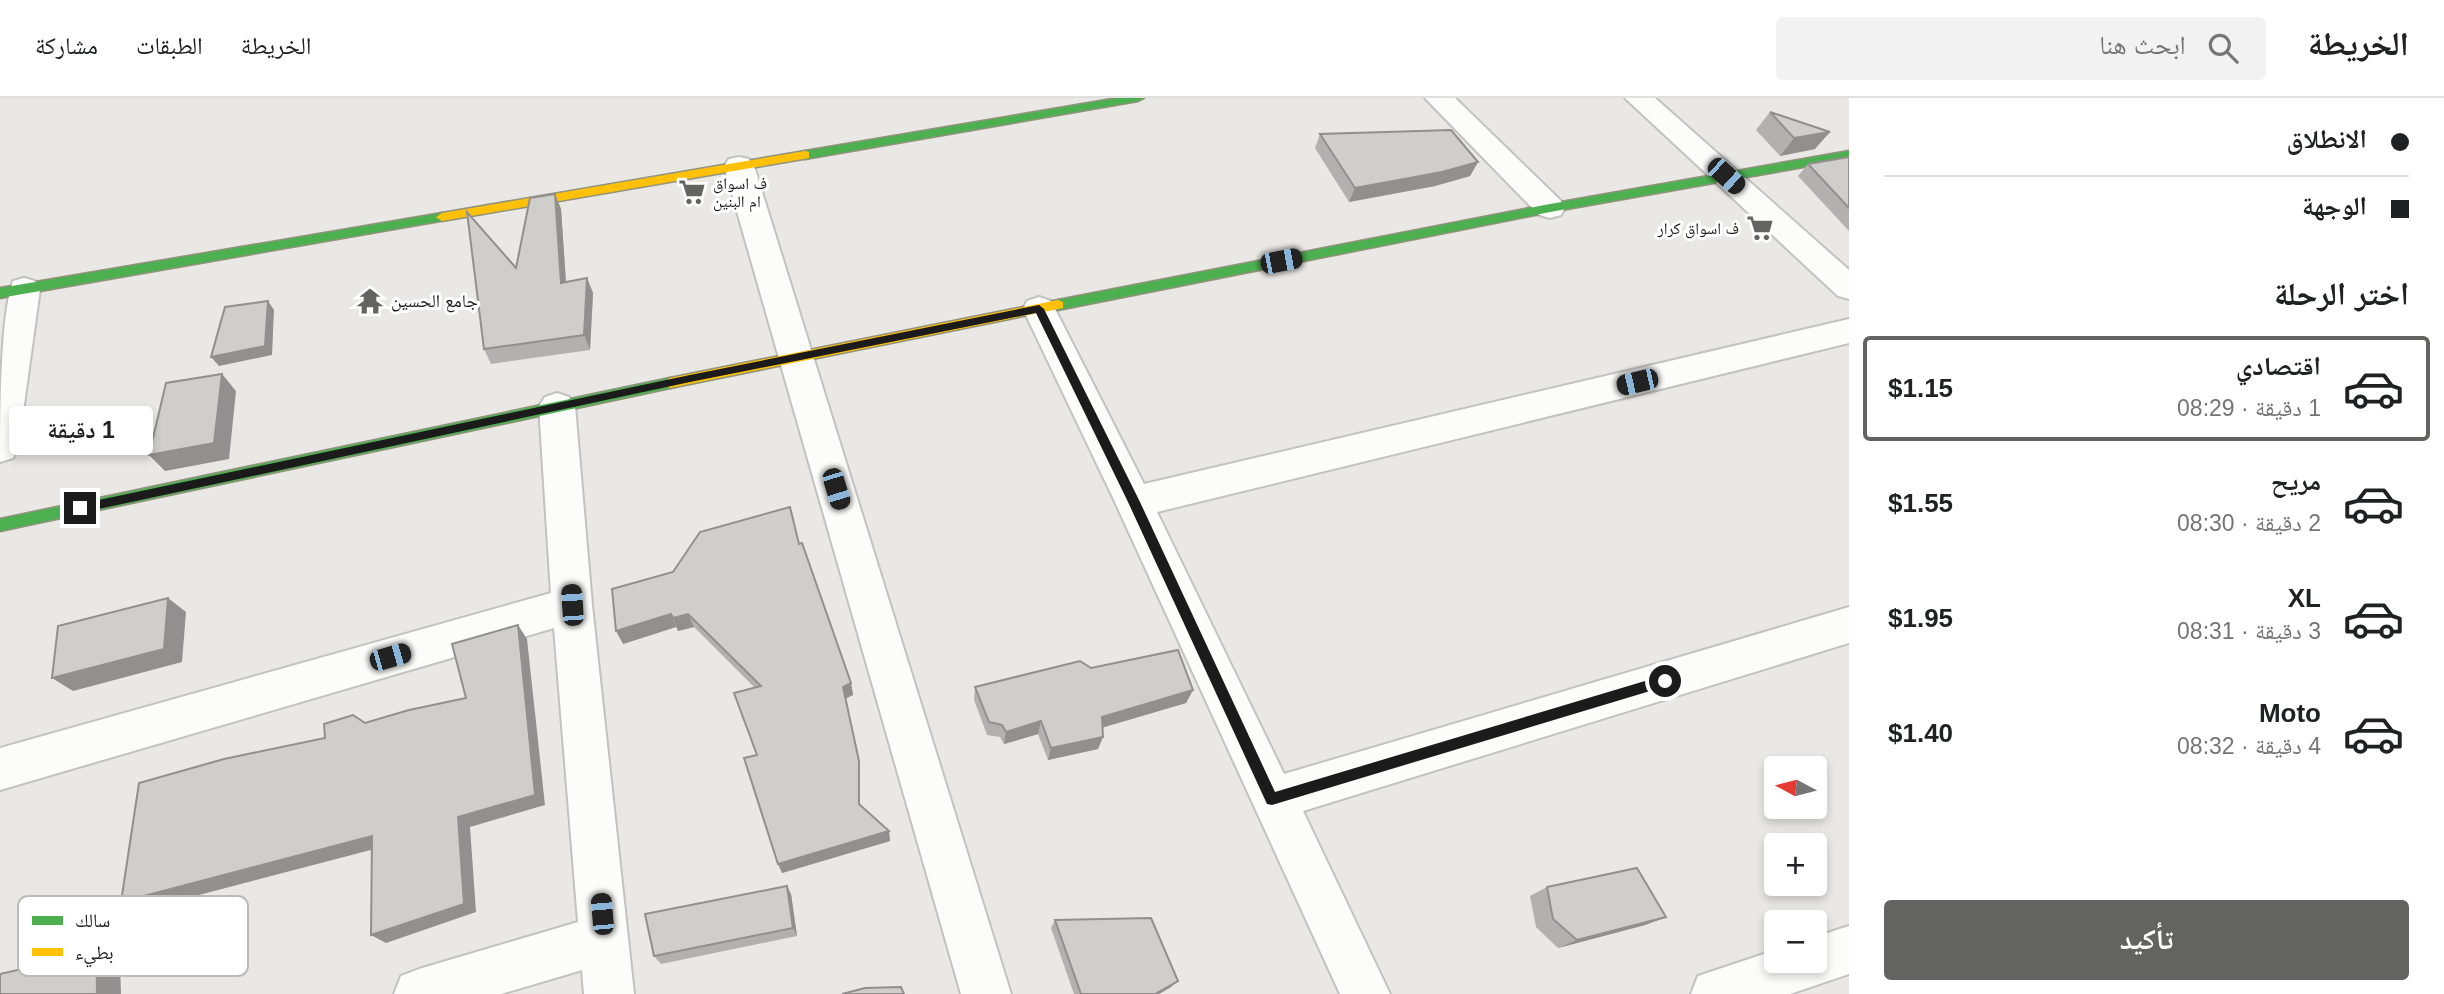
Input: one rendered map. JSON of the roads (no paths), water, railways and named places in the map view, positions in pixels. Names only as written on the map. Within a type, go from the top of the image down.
[{"type":"street","points":[[0,448],[12,291],[1138,98]]},
{"type":"street","points":[[1440,98],[1550,208]]},
{"type":"street","points":[[1639,98],[1849,288]]},
{"type":"street","points":[[0,525],[796,356],[1550,208],[1849,155]]},
{"type":"street","points":[[739,166],[986,994]]},
{"type":"street","points":[[1039,309],[1134,502],[1365,994]]},
{"type":"street","points":[[1134,502],[1849,331]]},
{"type":"street","points":[[557,406],[572,605],[609,994]]},
{"type":"street","points":[[0,769],[572,605]]},
{"type":"street","points":[[1272,799],[1849,625]]},
{"type":"street","points":[[419,994],[604,939]]},
{"type":"street","points":[[1716,994],[1849,950]]},
{"type":"place","name":"ف اسواق ام البنين","points":[[692,192]]},
{"type":"place","name":"ف اسواق كرار","points":[[1760,228]]},
{"type":"place","name":"جامع الحسين","points":[[370,301]]}]
